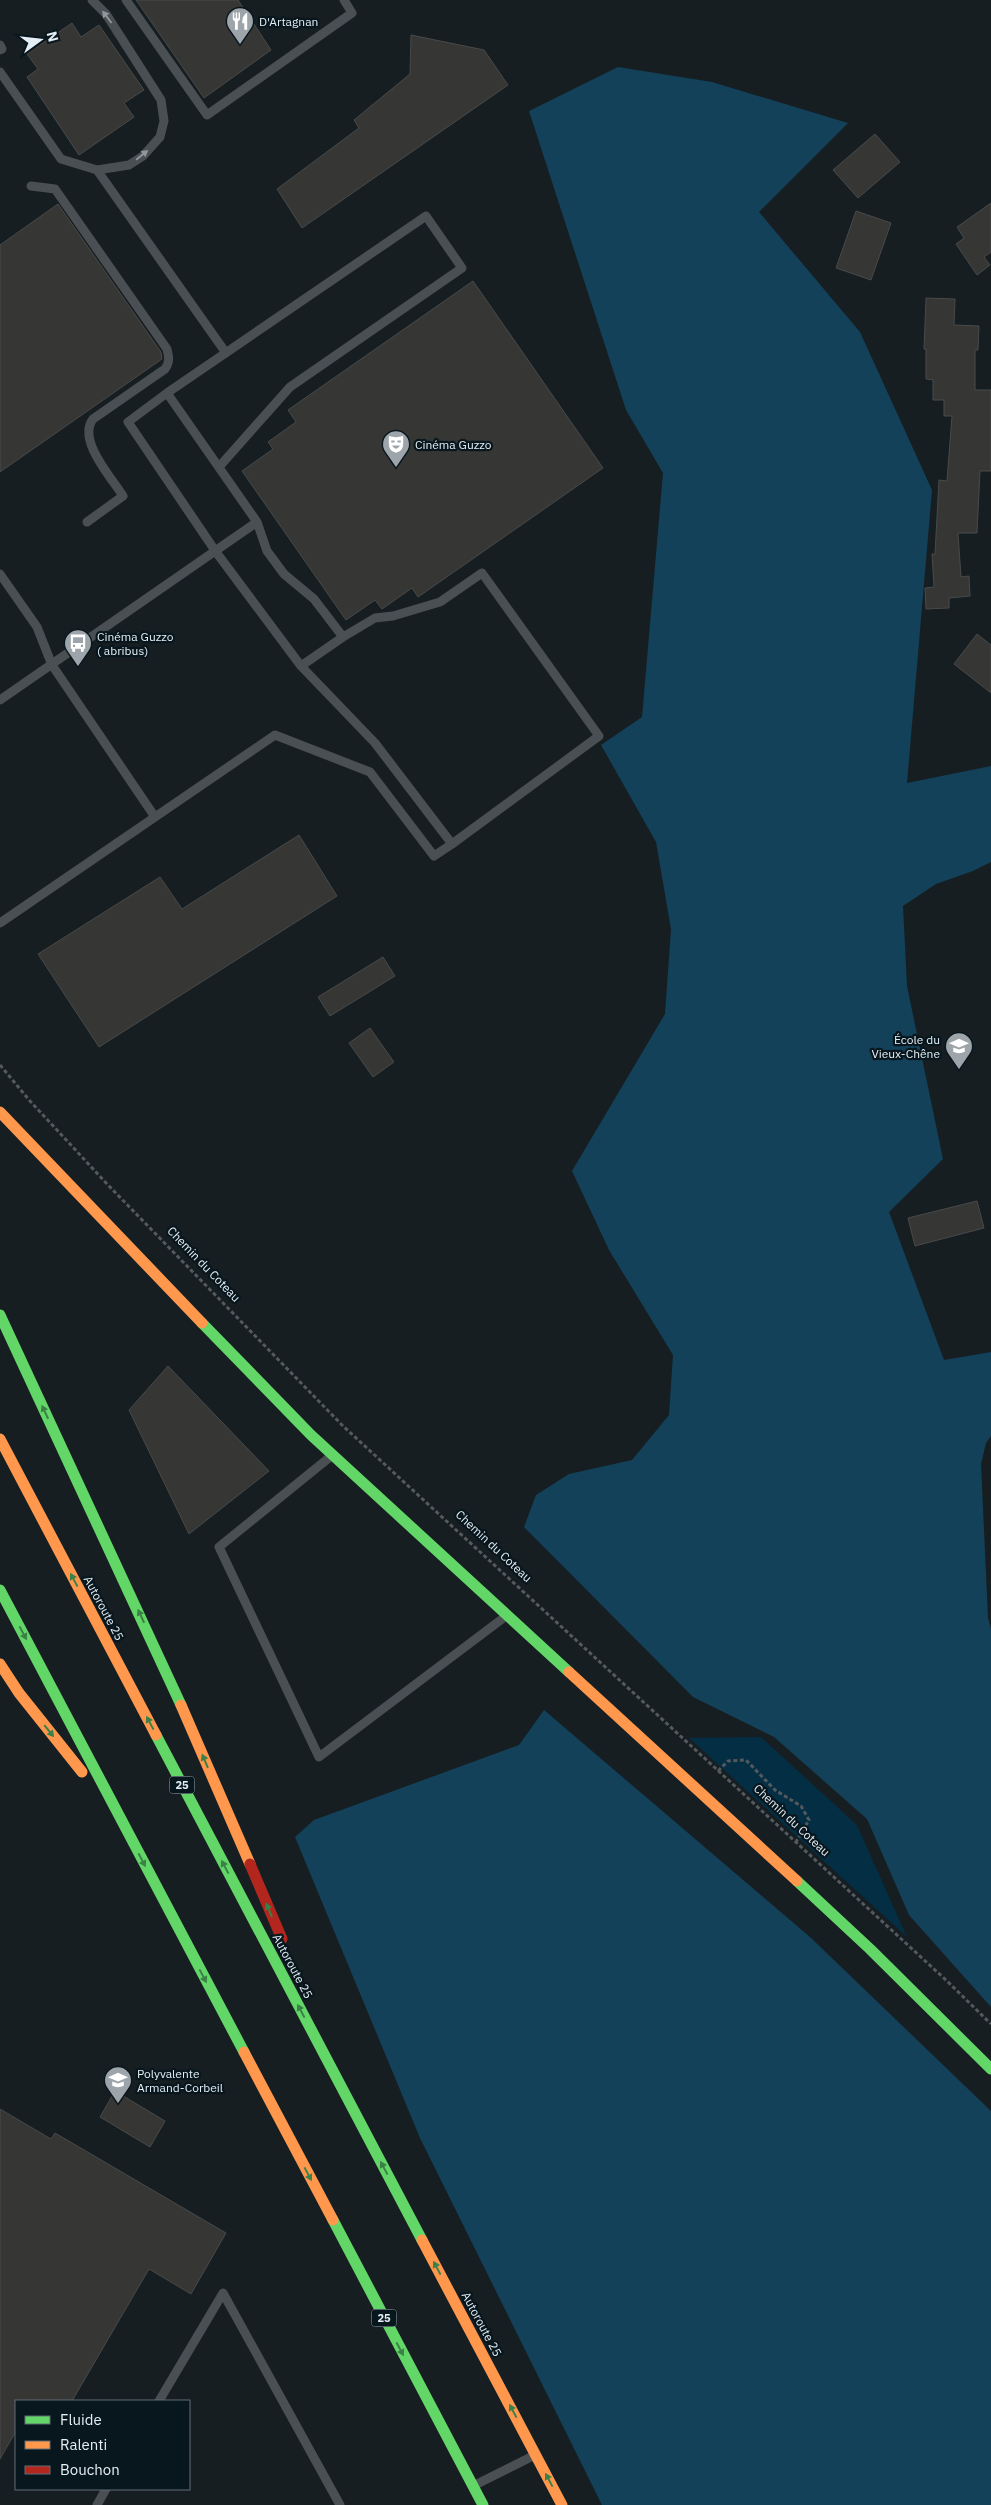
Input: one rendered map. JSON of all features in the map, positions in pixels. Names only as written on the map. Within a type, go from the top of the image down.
[{"type":"main road","points":[[0,1112],[230,1354],[332,1455],[870,1949],[956,2032],[991,2069]]},
{"type":"main road","points":[[0,1314],[162,1660],[287,1950]]},
{"type":"main road","name":"Autoroute 25","points":[[0,1439],[562,2505]]},
{"type":"main road","name":"25","points":[[0,1590],[483,2505]]},
{"type":"main road","points":[[0,1664],[19,1694],[119,1817]]},
{"type":"main road","points":[[302,1986],[365,2131]]},
{"type":"lane","points":[[0,72],[61,159],[97,170],[129,164],[143,156],[160,137],[164,121],[161,100],[106,14],[92,0]]},
{"type":"lane","points":[[126,0],[207,115],[352,13],[344,0]]},
{"type":"lane","points":[[0,45],[2,49],[0,50]]},
{"type":"lane","points":[[97,170],[226,353]]},
{"type":"lane","points":[[31,186],[55,189],[167,350],[169,357],[165,369],[88,424],[88,442],[123,496],[87,522]]},
{"type":"lane","points":[[219,467],[290,387],[462,268],[426,216],[128,422],[216,552],[301,666],[376,744],[452,844]]},
{"type":"lane","points":[[167,394],[257,522],[267,551],[284,574],[314,599],[343,637]]},
{"type":"lane","points":[[0,700],[257,522]]},
{"type":"lane","points":[[0,923],[275,735],[370,772],[434,856],[599,736],[482,573],[440,602],[393,616],[375,618],[301,666]]},
{"type":"lane","points":[[0,574],[37,627],[52,665],[155,817]]},
{"type":"lane","points":[[332,1455],[219,1547],[320,1757],[506,1616]]},
{"type":"lane","points":[[160,2400],[223,2293],[340,2505]]},
{"type":"lane","points":[[473,2486],[536,2454]]},
{"type":"lane","points":[[97,2505],[105,2490]]},
{"type":"path","name":"Chemin du Coteau","points":[[0,1065],[30,1101],[108,1185],[330,1413],[948,1981],[991,2024]]},
{"type":"path","points":[[718,1771],[728,1761],[746,1760],[775,1790],[801,1806],[809,1820],[796,1842]]},
{"type":"shaded area","points":[[618,67],[712,82],[848,123],[759,212],[860,332],[932,490],[907,783],[991,766],[991,862],[973,871],[936,884],[903,906],[907,986],[943,1159],[889,1212],[944,1360],[991,1352],[991,1436],[986,1443],[981,1464],[988,1618],[991,1629],[991,2007],[909,1915],[867,1819],[774,1737],[693,1697],[524,1527],[536,1495],[569,1474],[632,1460],[669,1415],[673,1355],[609,1250],[572,1171],[665,1014],[671,929],[656,842],[601,745],[642,717],[663,473],[626,410],[529,111]]},
{"type":"shaded area","points":[[544,1710],[810,1937],[991,2111],[991,2505],[602,2505],[420,2138],[295,1837],[314,1820],[519,1745]]},
{"type":"shaded area","points":[[761,1737],[857,1825],[907,1937],[689,1738]]},
{"type":"building","points":[[136,0],[238,0],[271,50],[204,98]]},
{"type":"building","points":[[72,23],[81,37],[99,25],[144,90],[124,103],[134,117],[79,155],[27,77],[38,69],[27,54]]},
{"type":"building","points":[[411,35],[484,50],[508,85],[302,228],[277,189],[359,128],[354,120],[410,74]]},
{"type":"building","points":[[875,134],[900,162],[858,198],[833,170]]},
{"type":"building","points":[[991,203],[991,252],[984,257],[990,265],[977,275],[956,244],[964,238],[957,227]]},
{"type":"building","points":[[58,204],[161,352],[162,359],[0,472],[0,245]]},
{"type":"building","points":[[856,211],[891,223],[871,280],[836,268]]},
{"type":"building","points":[[473,281],[603,468],[418,597],[412,588],[382,609],[375,600],[346,620],[242,471],[273,449],[268,442],[296,422],[288,410]]},
{"type":"building","points":[[926,298],[955,299],[954,325],[979,326],[978,350],[975,350],[975,390],[991,390],[991,471],[980,471],[977,533],[958,533],[961,577],[969,576],[970,596],[949,598],[949,608],[926,609],[925,588],[934,587],[932,554],[935,554],[939,480],[947,481],[952,416],[944,416],[944,400],[933,400],[933,380],[926,379],[926,349],[924,349]]},
{"type":"building","points":[[977,634],[991,645],[991,693],[954,664]]},
{"type":"building","points":[[299,835],[337,896],[99,1047],[38,954],[160,877],[182,909]]},
{"type":"building","points":[[383,957],[395,976],[330,1016],[318,997]]},
{"type":"building","points":[[370,1028],[394,1062],[373,1077],[349,1043]]},
{"type":"building","points":[[977,1201],[984,1228],[915,1246],[908,1218]]},
{"type":"building","points":[[168,1366],[269,1471],[189,1534],[129,1410]]},
{"type":"building","points":[[115,2091],[165,2121],[150,2147],[100,2117]]},
{"type":"building","points":[[0,2109],[51,2139],[55,2133],[226,2233],[191,2294],[149,2269],[73,2400],[15,2400],[15,2433],[0,2459]]},
{"type":"traffic: fast","points":[[0,1315],[181,1705]]},
{"type":"traffic: fast","points":[[202,1323],[311,1435],[569,1672]]},
{"type":"traffic: fast","points":[[0,1590],[244,2052]]},
{"type":"traffic: fast","points":[[156,1735],[422,2240]]},
{"type":"traffic: fast","points":[[797,1881],[870,1949],[991,2069]]},
{"type":"traffic: fast","points":[[333,2220],[483,2505]]},
{"type":"traffic: slow","points":[[0,1112],[202,1323]]},
{"type":"traffic: slow","points":[[0,1439],[156,1735]]},
{"type":"traffic: slow","points":[[0,1664],[19,1693],[82,1772]]},
{"type":"traffic: slow","points":[[569,1672],[797,1881]]},
{"type":"traffic: slow","points":[[181,1705],[250,1864]]},
{"type":"traffic: slow","points":[[244,2052],[333,2220]]},
{"type":"traffic: slow","points":[[422,2240],[562,2505]]},
{"type":"traffic: jam","points":[[250,1864],[282,1939]]},
{"type":"place","name":"D'Artagnan","points":[[240,45]]},
{"type":"place","name":"Cinéma Guzzo","points":[[396,468]]},
{"type":"place","name":"Cinéma Guzzo ( abribus)","points":[[78,667]]},
{"type":"place","name":"École du Vieux-Chêne","points":[[959,1070]]},
{"type":"place","name":"Polyvalente Armand-Corbeil","points":[[118,2104]]}]
